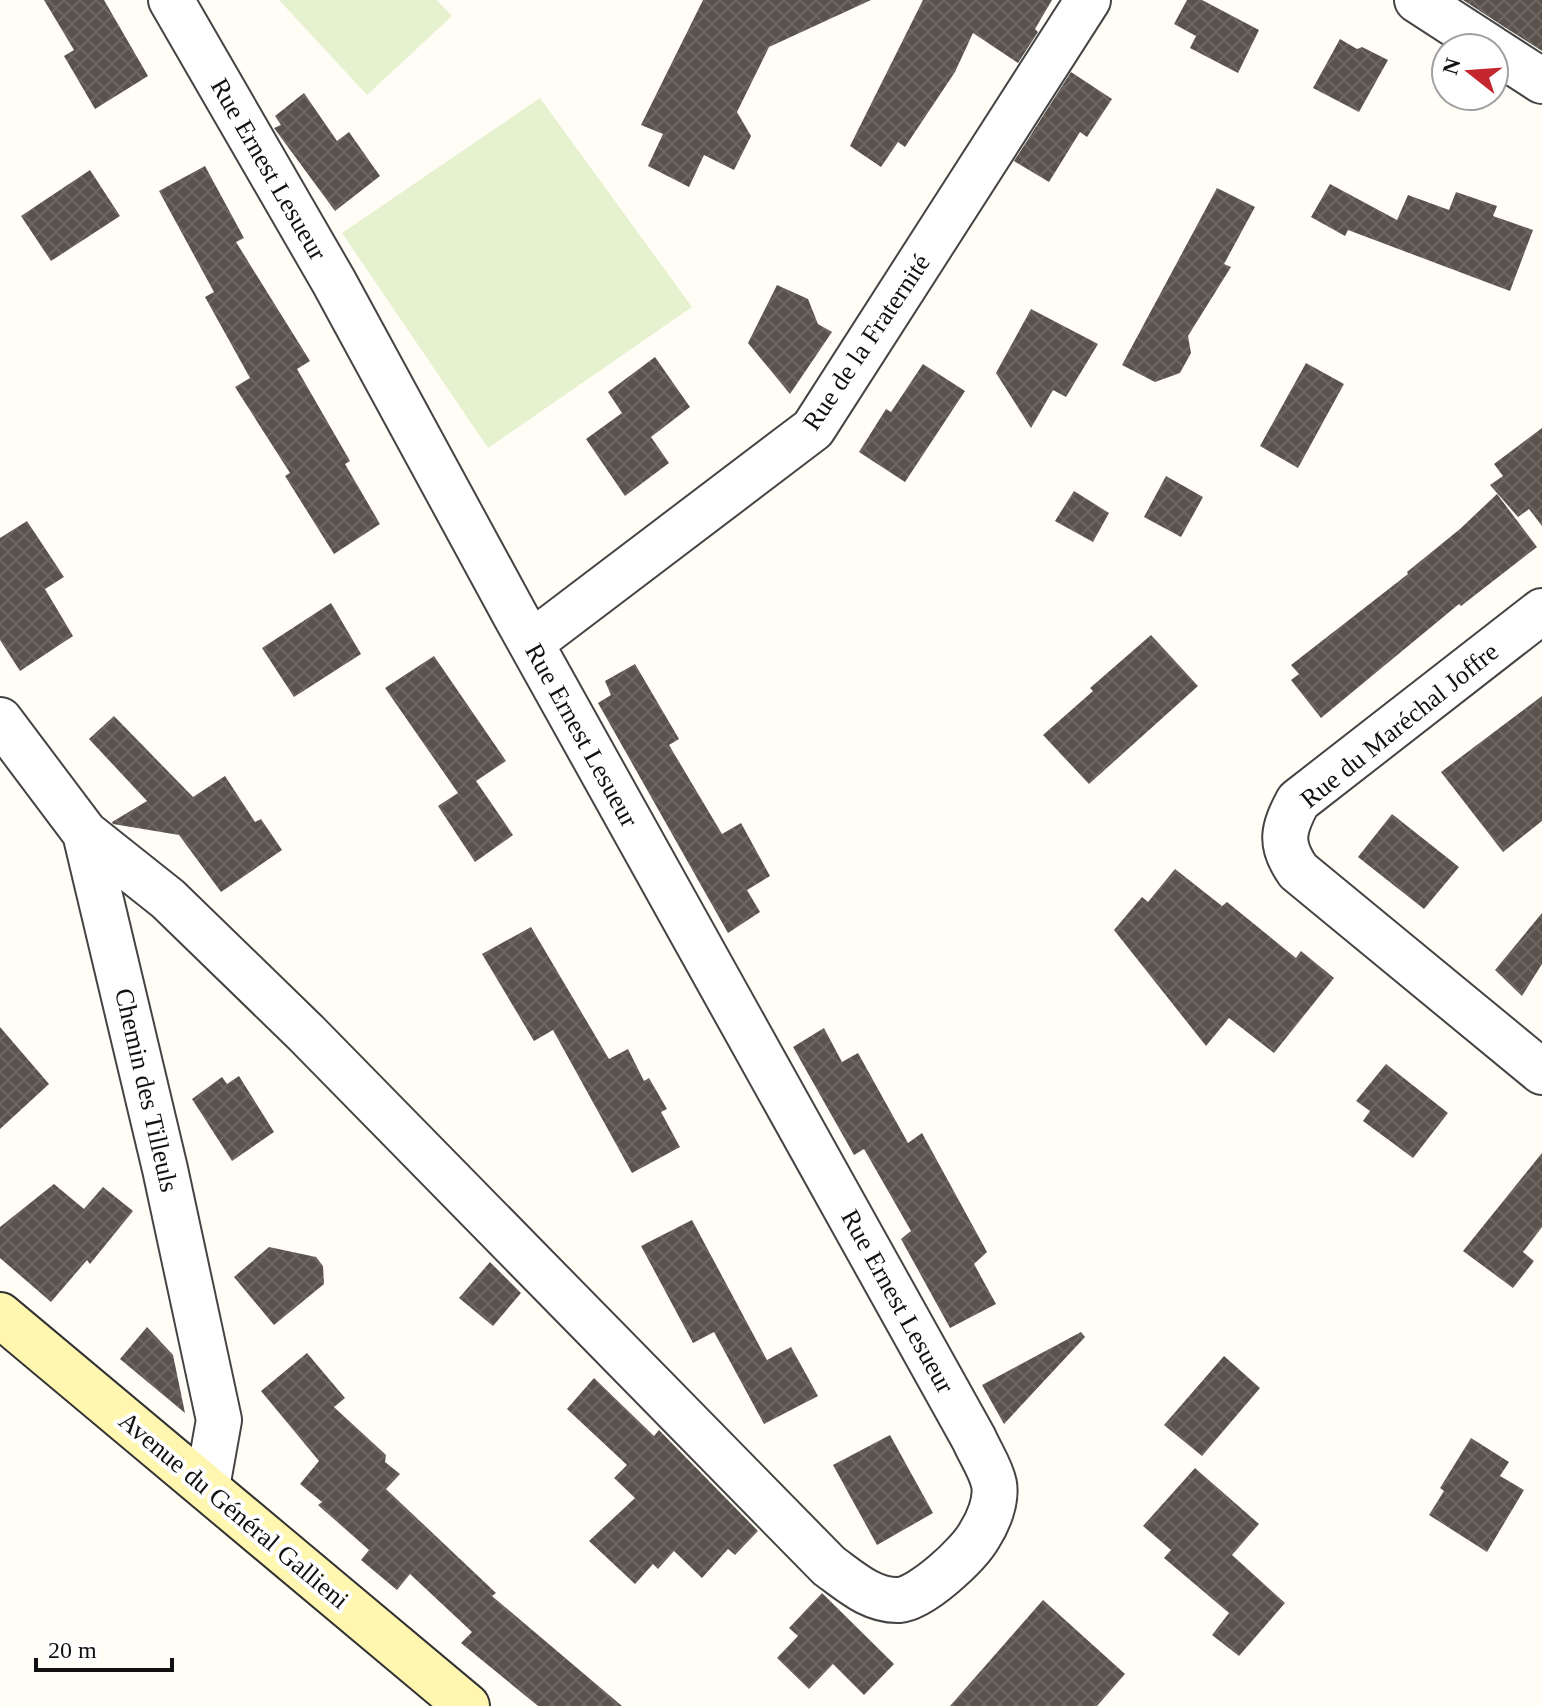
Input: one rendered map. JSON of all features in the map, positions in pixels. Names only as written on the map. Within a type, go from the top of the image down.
[{"type":"street","name":"Rue Ernest Lesueur","points":[[85,833],[168,899],[306,1033],[829,1566],[856,1586],[878,1597],[900,1600],[915,1596],[951,1567],[979,1537],[994,1505],[994,1484],[974,1439],[334,282],[171,0]]},
{"type":"street","name":"Rue de la Fraternité","points":[[531,643],[813,429],[1088,0]]},
{"type":"street","points":[[1417,0],[1466,32]]},
{"type":"street","points":[[1510,61],[1542,81]]},
{"type":"street","name":"Rue du Maréchal Joffre","points":[[1542,611],[1298,801],[1288,820],[1284,837],[1287,855],[1298,871],[1542,1072]]},
{"type":"street","name":"Chemin des Tilleuls","points":[[0,720],[85,833],[162,1154],[219,1420],[207,1487]]},
{"type":"street","name":"Avenue du Général Gallieni","points":[[0,1315],[467,1706]]},
{"type":"green space","points":[[279,0],[437,0],[452,16],[367,95]]},
{"type":"green space","points":[[540,98],[692,307],[488,448],[342,233]]},
{"type":"building","points":[[44,0],[104,0],[148,76],[95,109],[64,56],[74,50]]},
{"type":"building","points":[[703,0],[871,0],[769,47],[737,112],[751,136],[734,170],[704,155],[689,187],[648,166],[663,134],[641,125]]},
{"type":"building","points":[[923,0],[1052,0],[1035,29],[1038,32],[1018,63],[973,33],[955,72],[905,147],[898,142],[881,167],[850,146]]},
{"type":"building","points":[[1187,0],[1202,0],[1259,30],[1238,73],[1190,48],[1196,36],[1174,24]]},
{"type":"building","points":[[1463,0],[1542,0],[1542,51],[1506,28]]},
{"type":"building","points":[[1340,39],[1388,60],[1359,112],[1313,88]]},
{"type":"building","points":[[1071,72],[1112,99],[1087,137],[1080,132],[1049,182],[1014,161]]},
{"type":"building","points":[[304,93],[337,141],[349,132],[380,176],[335,211],[274,128],[281,125],[275,116]]},
{"type":"building","points":[[205,166],[244,238],[236,242],[310,361],[297,369],[350,461],[345,464],[380,524],[334,554],[285,476],[290,473],[235,387],[250,378],[205,297],[214,292],[159,191]]},
{"type":"building","points":[[90,170],[120,216],[51,261],[21,216]]},
{"type":"building","points":[[1330,184],[1397,220],[1408,195],[1449,210],[1456,192],[1497,206],[1493,216],[1533,230],[1510,291],[1348,230],[1345,236],[1311,217]]},
{"type":"building","points":[[1217,188],[1255,207],[1224,264],[1231,267],[1188,336],[1191,353],[1180,373],[1155,382],[1122,365]]},
{"type":"building","points":[[777,285],[808,299],[818,324],[832,332],[790,394],[748,343]]},
{"type":"building","points":[[1031,309],[1098,344],[1066,397],[1053,390],[1031,428],[996,373]]},
{"type":"building","points":[[655,357],[690,407],[651,437],[669,463],[625,496],[586,439],[622,413],[608,392]]},
{"type":"building","points":[[1306,363],[1344,384],[1298,468],[1260,446]]},
{"type":"building","points":[[923,364],[965,391],[905,482],[859,452],[886,409],[891,412]]},
{"type":"building","points":[[1542,428],[1542,526],[1529,509],[1518,517],[1490,485],[1503,476],[1494,464]]},
{"type":"building","points":[[1166,476],[1203,497],[1181,537],[1144,517]]},
{"type":"building","points":[[1074,491],[1109,513],[1093,542],[1055,521]]},
{"type":"building","points":[[1497,494],[1537,547],[1461,606],[1459,604],[1321,718],[1291,680],[1299,674],[1291,665],[1408,574]]},
{"type":"building","points":[[27,521],[64,577],[45,589],[73,636],[20,671],[0,640],[0,538]]},
{"type":"building","points":[[331,603],[361,654],[294,697],[262,648]]},
{"type":"building","points":[[1151,635],[1198,686],[1089,784],[1043,735],[1093,691],[1090,688]]},
{"type":"building","points":[[434,656],[506,761],[476,781],[513,835],[475,862],[438,806],[458,793],[385,688]]},
{"type":"building","points":[[635,664],[679,739],[669,745],[722,834],[741,823],[770,876],[747,890],[760,912],[728,933],[598,703],[611,695],[605,681]]},
{"type":"building","points":[[1542,696],[1542,821],[1503,852],[1441,772]]},
{"type":"building","points":[[114,716],[193,797],[225,776],[255,822],[261,819],[282,850],[221,892],[179,835],[113,824],[147,801],[89,739]]},
{"type":"building","points":[[1392,814],[1459,867],[1424,909],[1358,857]]},
{"type":"building","points":[[1175,869],[1222,906],[1227,902],[1296,958],[1301,951],[1334,978],[1274,1053],[1229,1018],[1206,1046],[1114,930],[1142,897],[1148,902]]},
{"type":"building","points":[[1542,913],[1542,964],[1522,996],[1495,970]]},
{"type":"building","points":[[531,927],[609,1059],[628,1049],[644,1081],[649,1078],[667,1109],[661,1112],[680,1147],[632,1173],[553,1030],[534,1041],[482,954]]},
{"type":"building","points":[[0,1027],[49,1084],[0,1129]]},
{"type":"building","points":[[824,1028],[842,1062],[858,1053],[908,1143],[922,1133],[987,1252],[974,1264],[996,1304],[950,1328],[901,1239],[911,1231],[864,1149],[854,1155],[793,1047]]},
{"type":"building","points":[[1386,1064],[1448,1113],[1413,1158],[1363,1121],[1370,1111],[1356,1101]]},
{"type":"building","points":[[239,1076],[274,1132],[232,1161],[192,1099],[222,1077],[227,1084]]},
{"type":"building","points":[[1542,1153],[1542,1227],[1523,1252],[1534,1261],[1513,1288],[1463,1251]]},
{"type":"building","points":[[54,1184],[84,1209],[103,1187],[133,1211],[90,1264],[87,1260],[51,1302],[0,1258],[0,1227]]},
{"type":"building","points":[[692,1220],[767,1360],[791,1347],[818,1396],[764,1424],[714,1332],[693,1343],[641,1246]]},
{"type":"building","points":[[269,1247],[316,1257],[323,1266],[324,1284],[274,1325],[234,1277]]},
{"type":"building","points":[[490,1262],[521,1293],[493,1326],[459,1298]]},
{"type":"building","points":[[147,1327],[173,1355],[185,1413],[120,1359]]},
{"type":"building","points":[[1081,1332],[1085,1337],[1004,1424],[982,1385]]},
{"type":"building","points":[[307,1353],[345,1398],[334,1407],[386,1455],[385,1462],[400,1474],[386,1489],[496,1593],[492,1596],[622,1706],[538,1706],[461,1643],[472,1632],[410,1574],[397,1590],[361,1560],[369,1550],[318,1505],[322,1502],[300,1484],[319,1461],[261,1391]]},
{"type":"building","points":[[1224,1356],[1260,1388],[1202,1456],[1164,1425]]},
{"type":"building","points":[[594,1378],[654,1436],[659,1430],[758,1531],[735,1555],[728,1549],[702,1578],[674,1551],[658,1569],[653,1564],[635,1584],[589,1541],[635,1498],[614,1478],[627,1465],[567,1409]]},
{"type":"building","points":[[890,1435],[933,1513],[877,1545],[833,1465]]},
{"type":"building","points":[[1471,1438],[1509,1462],[1500,1476],[1524,1490],[1487,1552],[1429,1515],[1444,1491],[1440,1488]]},
{"type":"building","points":[[1195,1468],[1259,1524],[1232,1555],[1285,1603],[1239,1656],[1212,1635],[1229,1613],[1164,1558],[1171,1550],[1143,1526]]},
{"type":"building","points":[[822,1593],[894,1664],[864,1695],[833,1664],[809,1689],[777,1658],[798,1636],[789,1628]]},
{"type":"building","points":[[1043,1600],[1125,1674],[1097,1706],[950,1706]]}]
